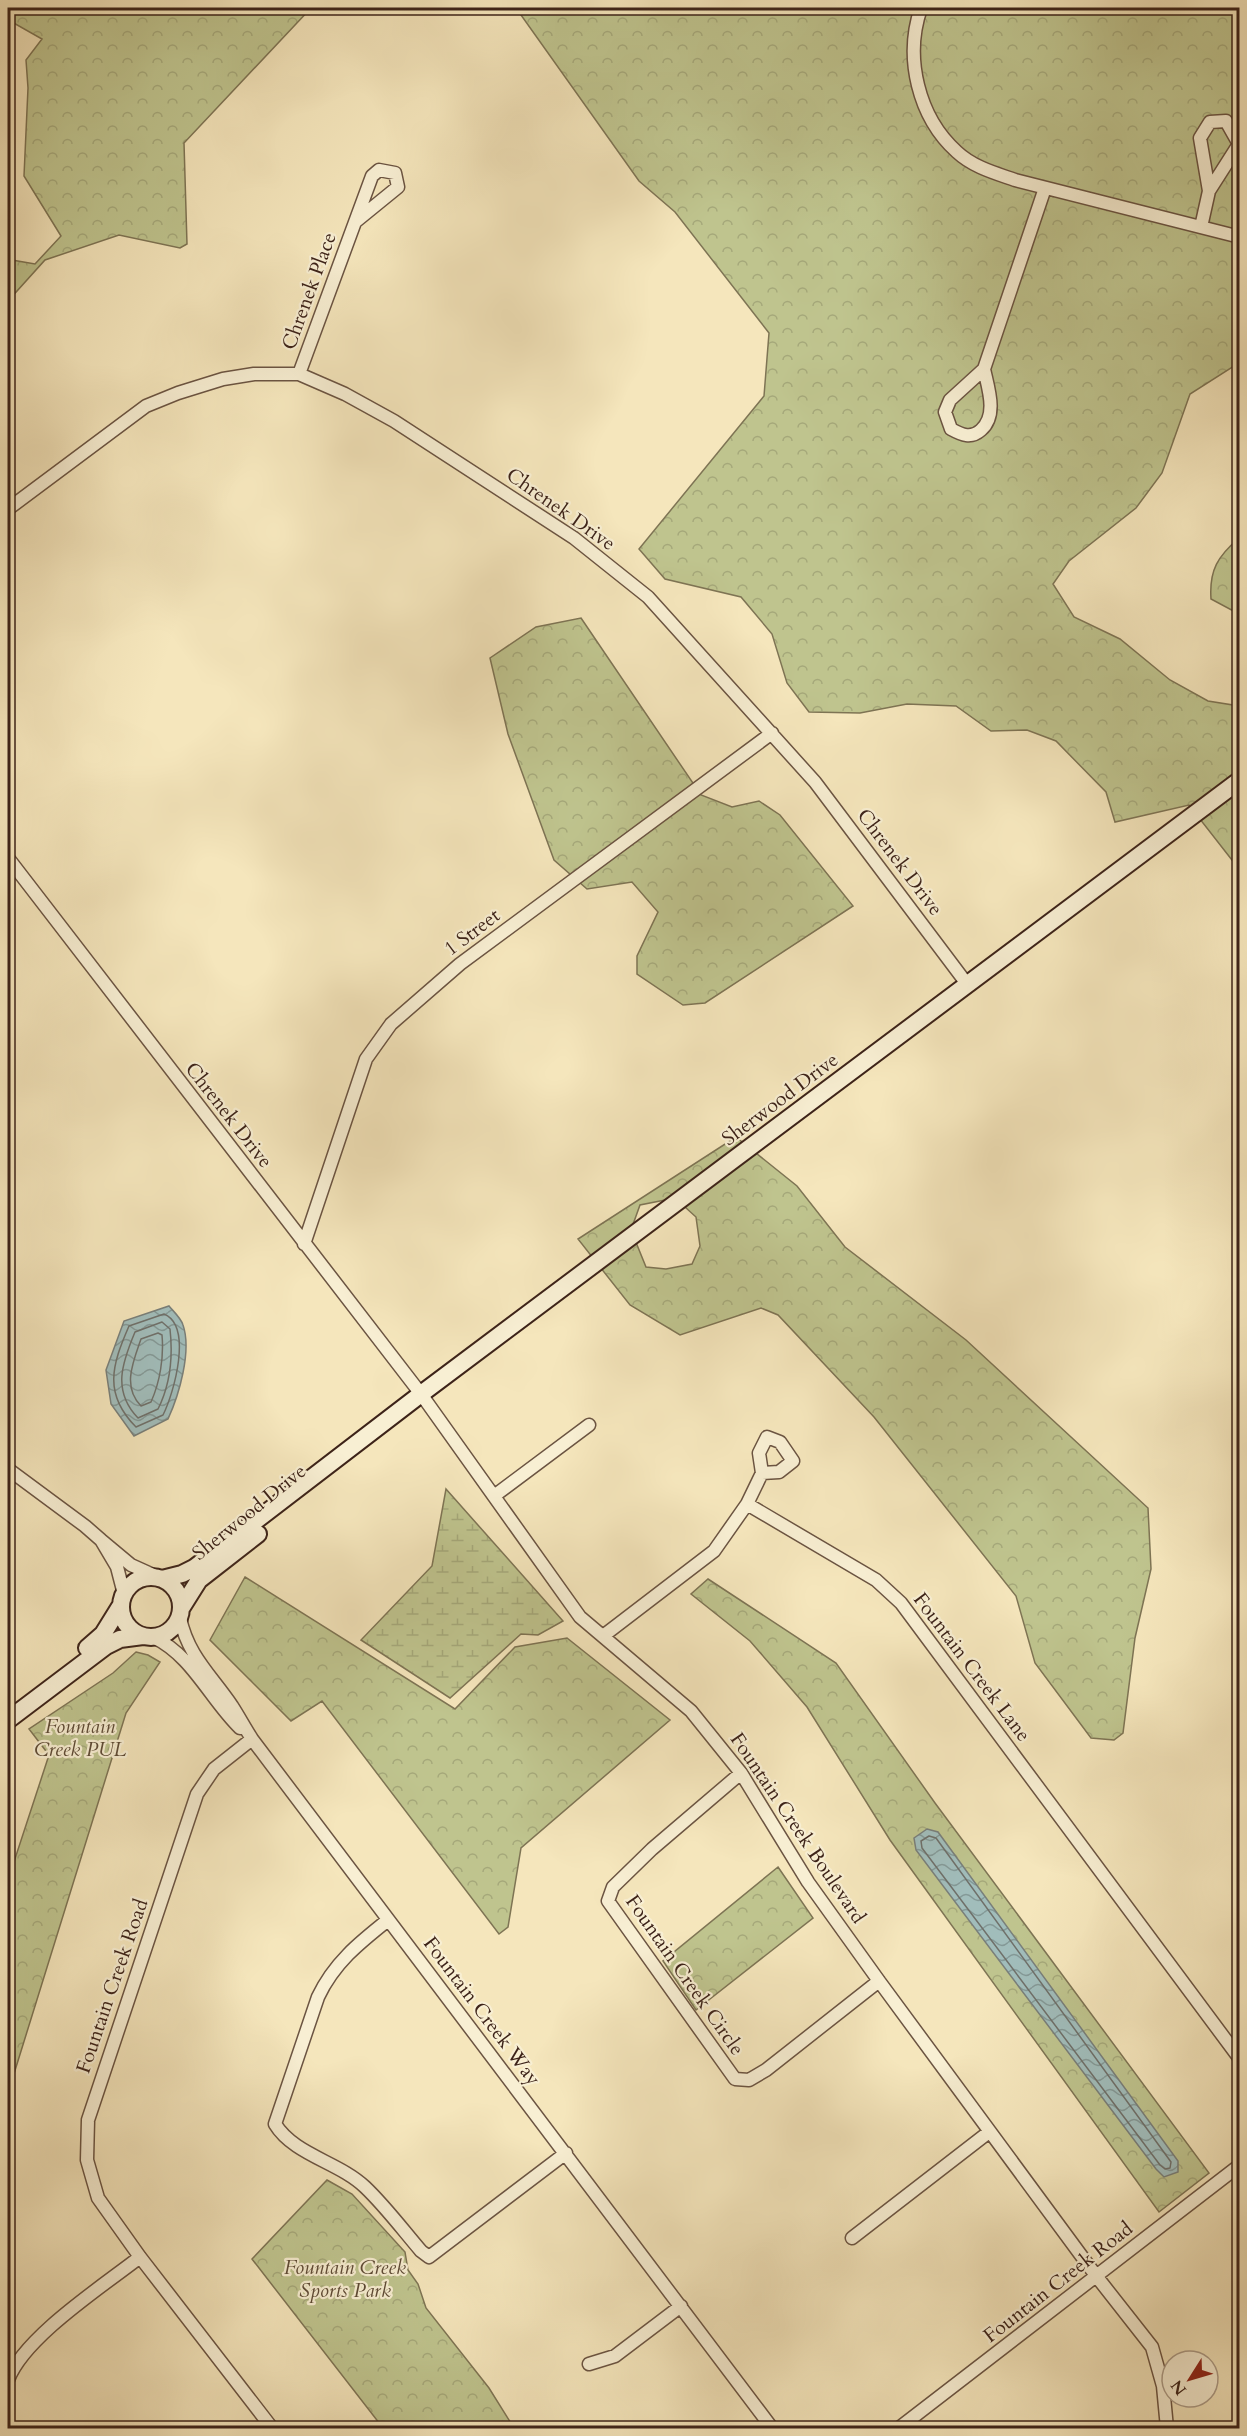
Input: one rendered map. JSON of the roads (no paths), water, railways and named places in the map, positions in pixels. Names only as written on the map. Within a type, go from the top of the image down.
[{"type":"street","points":[[921,8],[914,44],[914,67],[928,116],[958,153],[984,169],[1046,188],[1239,237]]},
{"type":"street","points":[[1201,227],[1209,191],[1239,144],[1226,121],[1210,122],[1200,138],[1209,191]]},
{"type":"street","points":[[984,369],[991,398],[990,415],[985,426],[976,434],[965,436],[951,429],[945,412],[950,400],[984,369],[1046,188]]},
{"type":"street","name":"Chrenek Place","points":[[299,374],[355,222]]},
{"type":"street","name":"Chrenek Drive","points":[[8,509],[146,406],[223,379],[254,374],[299,374],[345,394],[394,420],[574,538],[648,597],[815,782],[967,984]]},
{"type":"street","name":"1 Street","points":[[304,1244],[366,1059],[391,1024],[460,964],[772,733]]},
{"type":"street","name":"Sherwood Drive","points":[[162,1579],[194,1568],[275,1508],[421,1394],[1239,780]]},
{"type":"street","name":"Chrenek Drive","points":[[8,858],[421,1394]]},
{"type":"street","name":"Fountain Creek Boulevard","points":[[421,1394],[580,1617],[692,1711],[741,1773],[808,1882],[989,2132],[1152,2347],[1163,2386],[1167,2428]]},
{"type":"street","points":[[494,1496],[589,1425]]},
{"type":"street","name":"Sherwood Drive","points":[[181,1613],[199,1580],[316,1487],[345,1452]]},
{"type":"street","points":[[8,1469],[85,1526],[131,1565],[162,1579],[176,1590],[181,1613],[169,1632],[148,1637],[120,1639],[106,1646],[8,1720]]},
{"type":"street","points":[[603,1636],[714,1551],[747,1504],[762,1473]]},
{"type":"street","name":"Fountain Creek Lane","points":[[747,1504],[876,1580],[901,1603],[1239,2059]]},
{"type":"street","points":[[101,1540],[117,1567],[122,1615],[134,1632],[148,1637]]},
{"type":"street","points":[[8,1709],[103,1634],[122,1599],[136,1581],[154,1577],[162,1579]]},
{"type":"street","name":"Fountain Creek Way","points":[[181,1613],[184,1638],[190,1650],[232,1706],[252,1739],[772,2428]]},
{"type":"street","name":"Fountain Creek Way","points":[[148,1637],[171,1647],[184,1659],[225,1713],[252,1739]]},
{"type":"street","name":"Fountain Creek Road","points":[[252,1739],[214,1769],[197,1794],[88,2120],[87,2160],[98,2198],[140,2257],[272,2428]]},
{"type":"street","name":"Fountain Creek Circle","points":[[741,1773],[652,1849],[613,1887],[608,1900],[735,2079],[749,2080],[766,2070],[879,1981]]},
{"type":"street","points":[[388,1920],[342,1957],[325,1980],[275,2124],[283,2138],[346,2172],[365,2187],[421,2251],[429,2257],[566,2153]]},
{"type":"street","points":[[852,2238],[989,2132]]},
{"type":"street","name":"Fountain Creek Road","points":[[899,2428],[1239,2165]]},
{"type":"street","points":[[10,2375],[54,2323],[140,2257]]},
{"type":"street","points":[[589,2364],[615,2356],[681,2306]]},
{"type":"water","points":[[169,1306],[182,1322],[185,1336],[185,1360],[180,1386],[168,1419],[134,1436],[111,1404],[106,1370],[124,1321]]},
{"type":"water","points":[[927,1829],[938,1832],[1178,2161],[1178,2172],[1164,2177],[1156,2169],[916,1850],[914,1838]]},
{"type":"park label","name":"Fountain Creek PUL","points":[[80,1738]]},
{"type":"park label","name":"Fountain Creek Sports Park","points":[[345,2278]]}]
